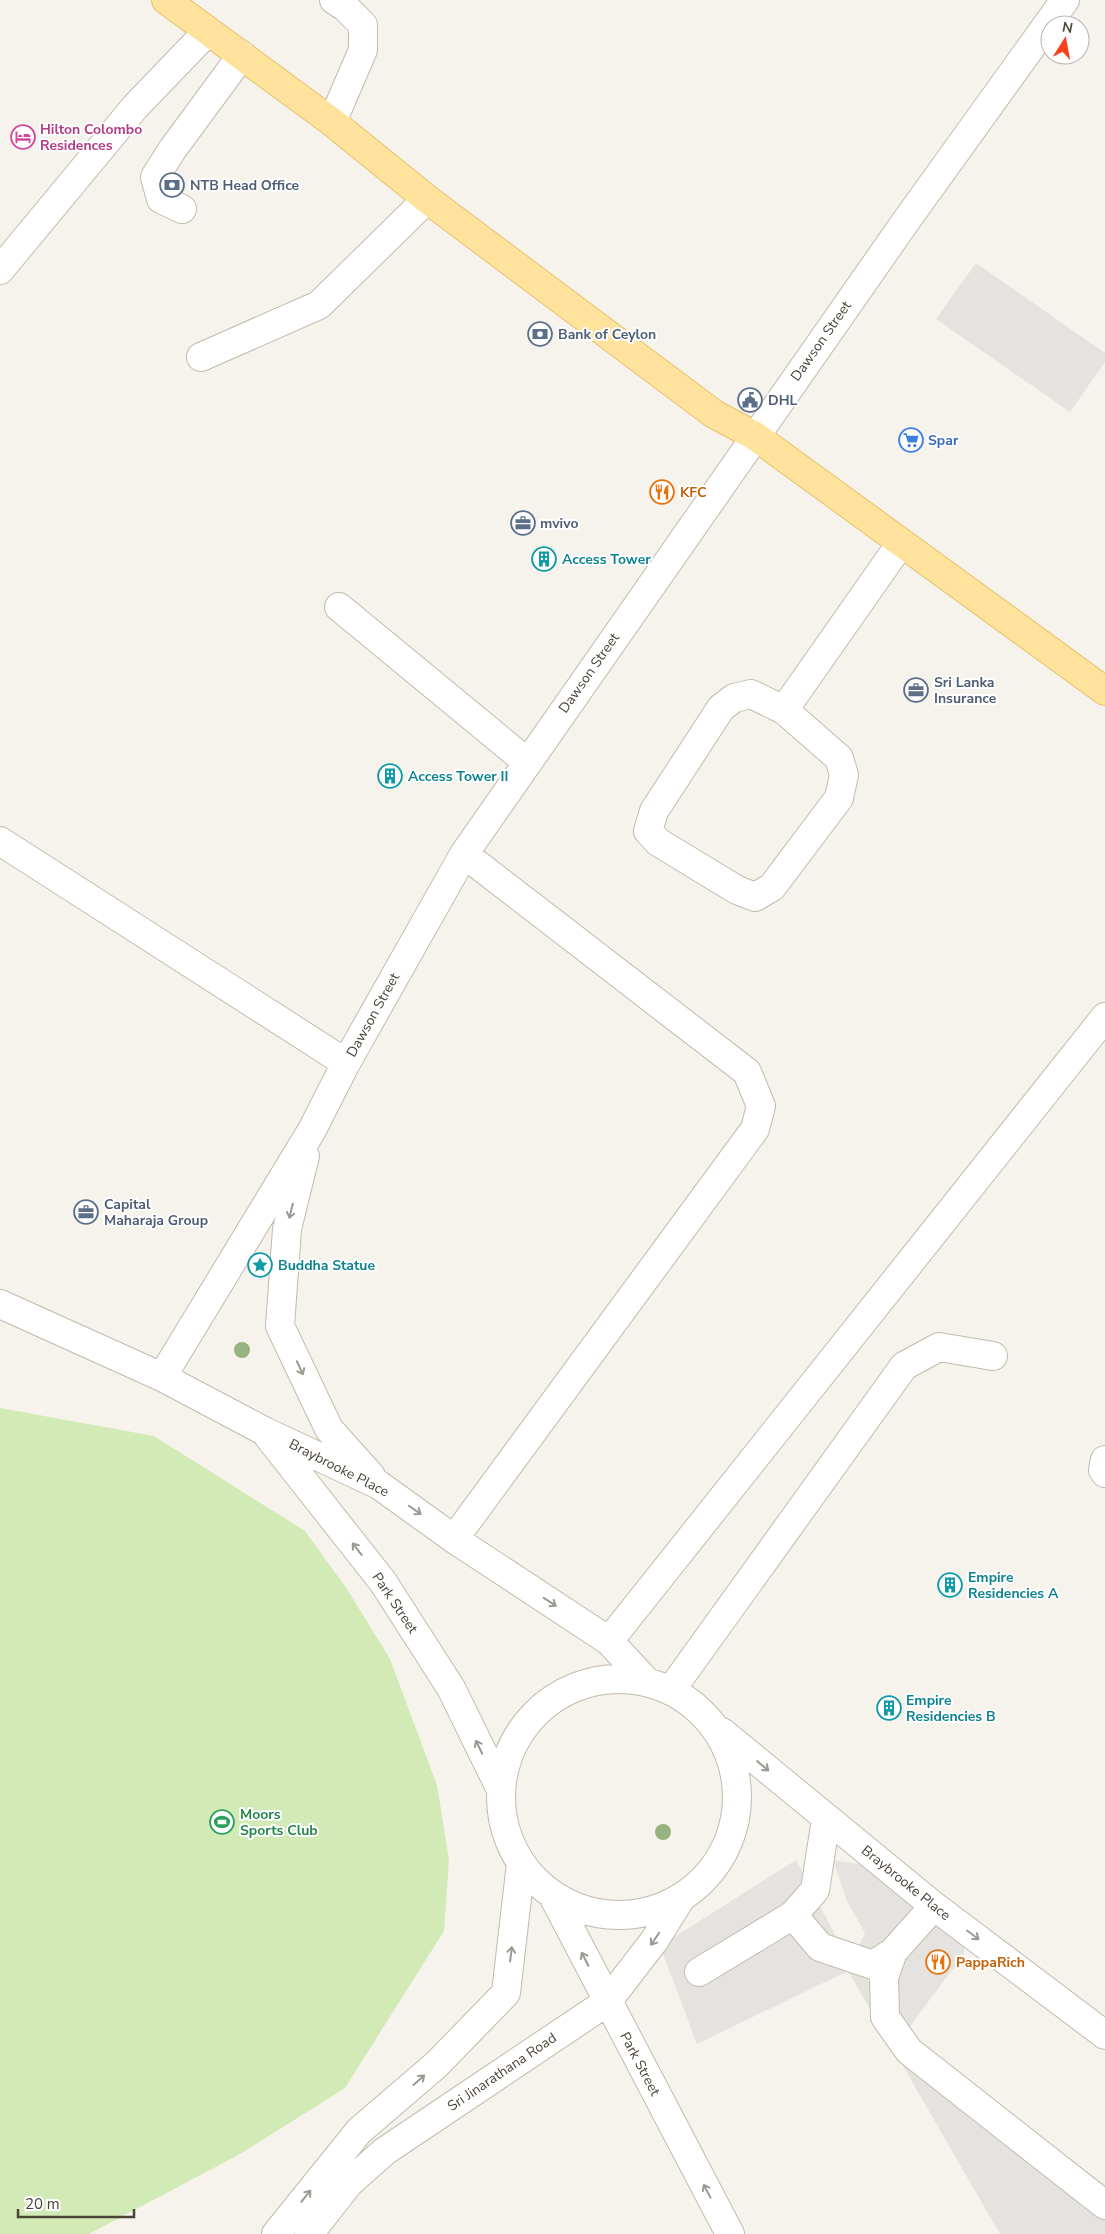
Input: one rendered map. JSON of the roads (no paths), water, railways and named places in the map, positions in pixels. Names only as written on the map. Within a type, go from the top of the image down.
[{"type":"main road","points":[[166,0],[332,122],[428,199],[714,414],[756,436],[1105,691]]},
{"type":"street","points":[[332,122],[363,50],[363,24],[345,7],[334,0]]},
{"type":"street","name":"Dawson Street","points":[[162,1377],[312,1130],[346,1062],[464,854],[900,229],[1065,0]]},
{"type":"street","points":[[0,270],[135,107],[208,31]]},
{"type":"street","points":[[182,209],[161,199],[155,177],[172,150],[242,56]]},
{"type":"street","points":[[201,357],[319,305],[428,199]]},
{"type":"street","points":[[784,710],[901,543]]},
{"type":"street","points":[[339,606],[527,762]]},
{"type":"street","points":[[750,694],[784,710],[839,758],[844,775],[839,798],[772,887],[755,897],[737,890],[658,842],[648,831],[654,811],[721,708],[734,698],[750,694]]},
{"type":"street","points":[[0,840],[346,1062]]},
{"type":"street","points":[[454,1539],[755,1129],[760,1106],[747,1072],[464,854]]},
{"type":"street","points":[[609,1641],[1105,1017]]},
{"type":"street","points":[[312,1130],[287,1229],[280,1326],[329,1429],[379,1485]]},
{"type":"street","name":"Braybrooke Place","points":[[0,1304],[162,1377],[264,1431],[379,1485],[454,1539],[609,1641],[646,1681]]},
{"type":"street","points":[[671,1690],[904,1366],[939,1347],[993,1356]]},
{"type":"street","name":"Park Street","points":[[264,1431],[383,1582],[451,1688],[501,1790]]},
{"type":"street","points":[[1105,1460],[1103,1470],[1105,1473]]},
{"type":"street","points":[[604,1679],[646,1681],[671,1690],[694,1704],[712,1723],[732,1758],[738,1798],[732,1837],[712,1872],[681,1898],[650,1911],[616,1915],[582,1909],[552,1894],[535,1880],[521,1863],[505,1829],[501,1790],[510,1751],[532,1716],[565,1691],[604,1679]]},
{"type":"street","name":"Braybrooke Place","points":[[712,1723],[826,1819],[934,1906],[1105,2035]]},
{"type":"street","points":[[699,1972],[793,1915],[815,1890],[826,1819]]},
{"type":"street","points":[[276,2234],[359,2131],[436,2065],[506,1993],[521,1863]]},
{"type":"street","name":"Park Street","points":[[552,1894],[730,2234]]},
{"type":"street","name":"Sri Jinarathana Road","points":[[309,2234],[349,2182],[385,2151],[607,2002],[654,1941],[681,1898]]},
{"type":"street","points":[[793,1915],[820,1947],[873,1965],[893,1952],[934,1906]]},
{"type":"street","points":[[893,1952],[884,1977],[885,2017],[909,2051],[1105,2205]]},
{"type":"place","name":"Hilton Colombo Residences","points":[[23,137]]},
{"type":"place","name":"NTB Head Office","points":[[172,185]]},
{"type":"place","name":"Bank of Ceylon","points":[[540,334]]},
{"type":"place","name":"DHL","points":[[750,400]]},
{"type":"place","name":"Spar","points":[[911,440]]},
{"type":"place","name":"KFC","points":[[662,492]]},
{"type":"place","name":"mvivo","points":[[523,523]]},
{"type":"place","name":"Access Tower","points":[[544,559]]},
{"type":"place","name":"Sri Lanka Insurance","points":[[916,690]]},
{"type":"place","name":"Access Tower II","points":[[390,776]]},
{"type":"place","name":"Capital Maharaja Group","points":[[86,1212]]},
{"type":"place","name":"Buddha Statue","points":[[260,1265]]},
{"type":"place","name":"Empire Residencies A","points":[[950,1585]]},
{"type":"place","name":"Empire Residencies B","points":[[889,1708]]},
{"type":"place","name":"Moors Sports Club","points":[[222,1822]]},
{"type":"place","name":"PappaRich","points":[[938,1962]]}]
